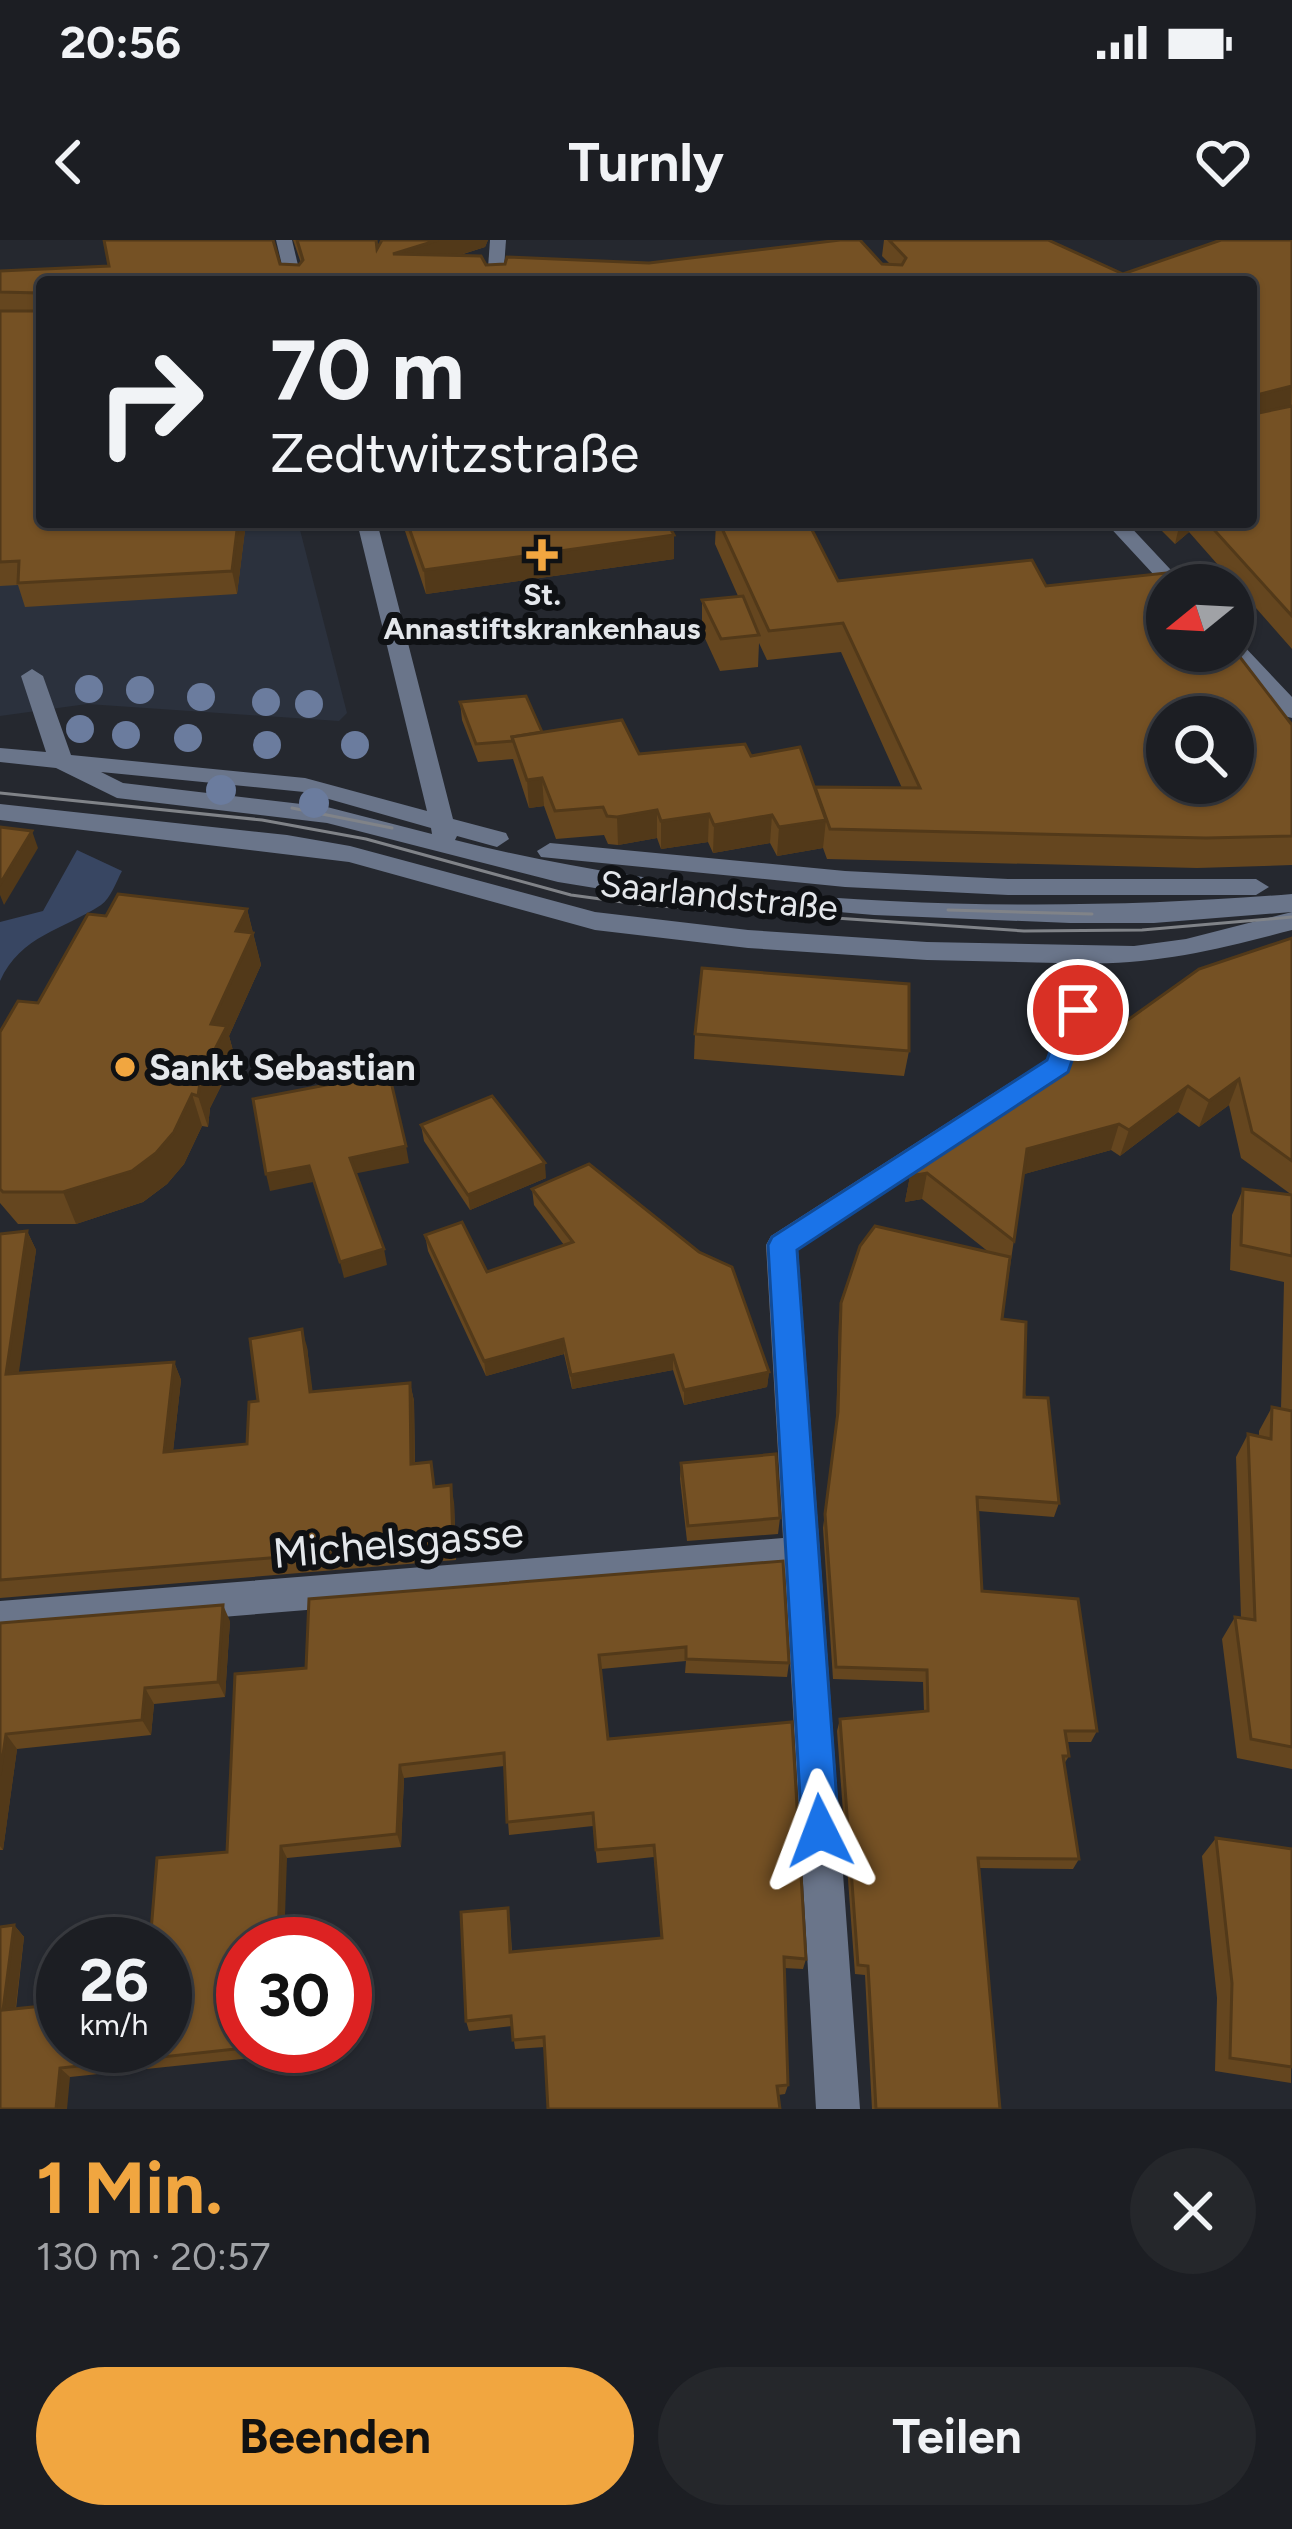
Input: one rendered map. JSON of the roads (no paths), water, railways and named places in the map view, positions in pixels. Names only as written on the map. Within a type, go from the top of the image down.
[{"type":"street","points":[[284,240],[293,276]]},
{"type":"street","points":[[495,276],[498,240]]},
{"type":"street","points":[[369,528],[454,857]]},
{"type":"street","points":[[1121,528],[1154,564]]},
{"type":"street","points":[[1254,670],[1292,711]]},
{"type":"street","points":[[32,676],[61,761]]},
{"type":"street","points":[[0,755],[61,761],[117,790],[328,815],[454,857],[645,905],[1003,930],[1142,930],[1292,919]]},
{"type":"street","points":[[0,812],[350,854],[454,857],[619,885],[796,901],[1111,915],[1292,904]]},
{"type":"street","name":"Saarlandstraße","points":[[454,857],[584,857],[741,872],[1009,887],[1292,886]]},
{"type":"street","name":"Saarlandstraße","points":[[454,857],[595,921],[927,951],[1155,954],[1292,919]]},
{"type":"street","points":[[838,2109],[782,1245],[1058,1065],[1078,1010],[1069,956]]},
{"type":"street","name":"Michelsgasse","points":[[0,1618],[803,1553]]},
{"type":"tram line","points":[[0,793],[262,820],[366,839],[571,895],[645,905],[1024,931],[1142,930],[1292,917]]},
{"type":"tram line","points":[[292,808],[392,828]]},
{"type":"tram line","points":[[948,910],[1092,914]]},
{"type":"place","name":"St. Annastiftskrankenhaus","points":[[542,555]]},
{"type":"place","name":"Sankt Sebastian","points":[[125,1067]]}]
